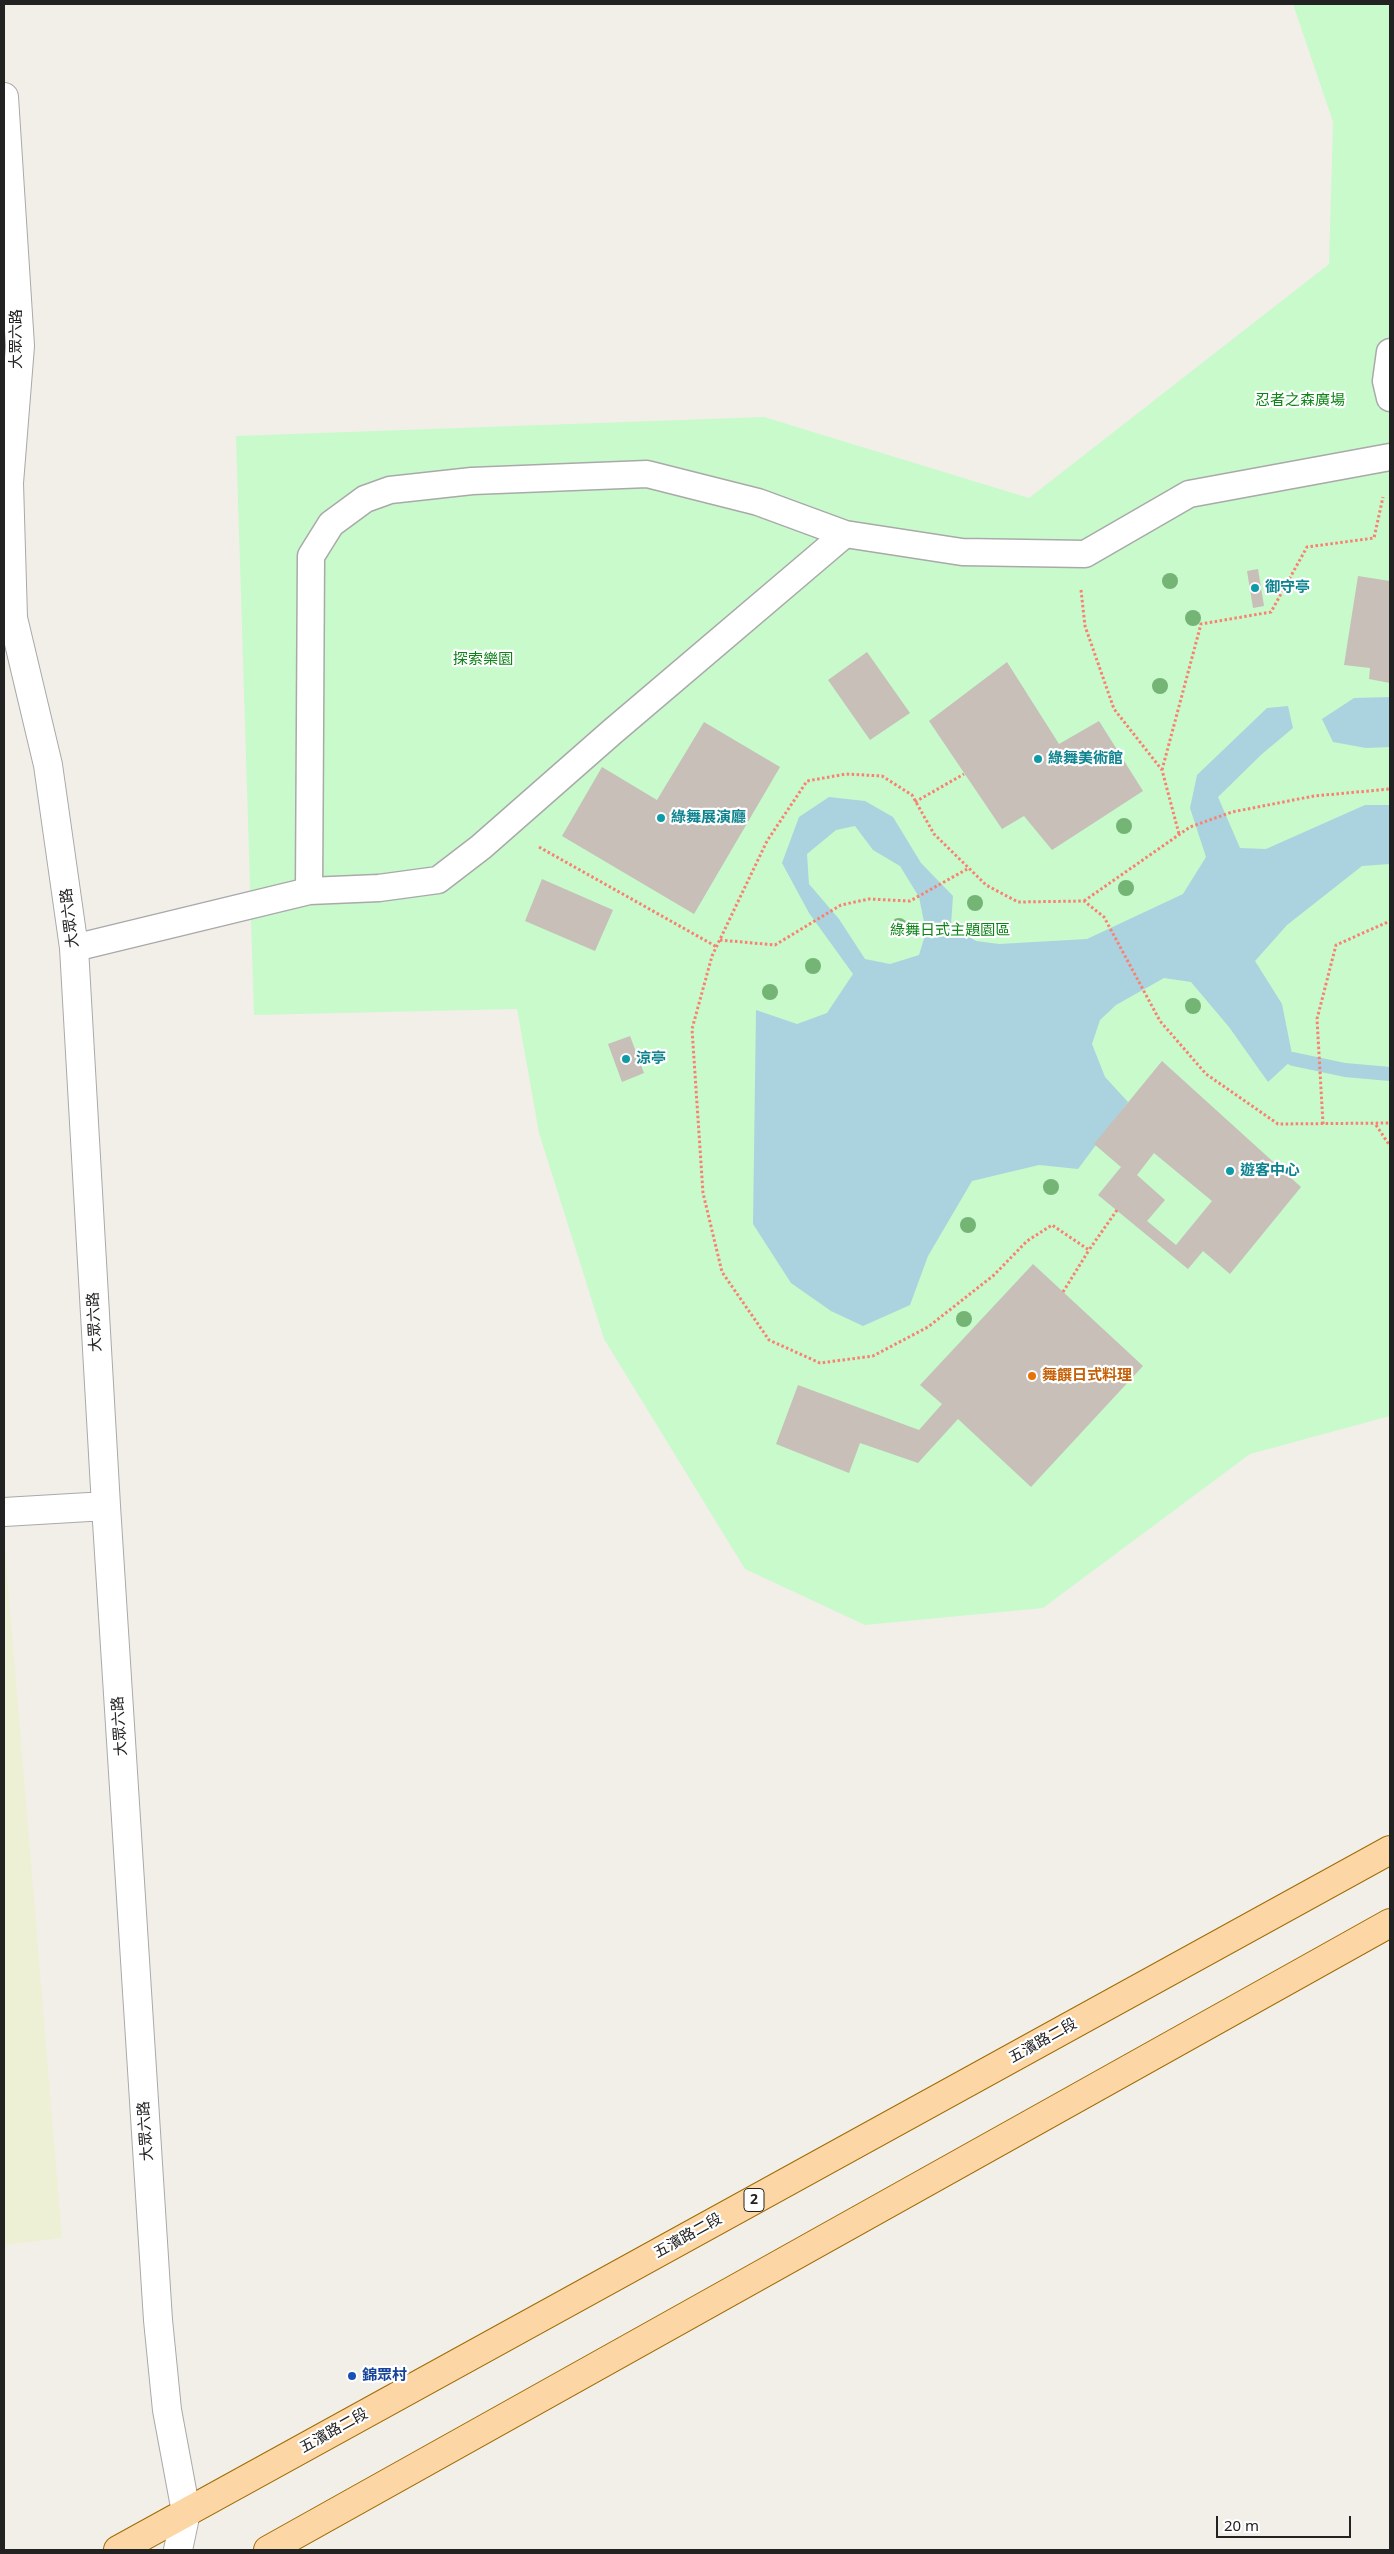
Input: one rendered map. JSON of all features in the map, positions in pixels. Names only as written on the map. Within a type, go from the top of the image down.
[{"type":"main road","name":"五濱路二段","points":[[118,2550],[1390,1850]]},
{"type":"main road","points":[[268,2550],[1390,1923]]},
{"type":"street","name":"大眾六路","points":[[4,97],[20,346],[9,483],[13,618],[48,766],[74,948],[106,1506],[158,2320],[167,2410],[186,2512],[178,2550]]},
{"type":"street","points":[[4,1512],[106,1506]]},
{"type":"lane","points":[[1390,352],[1386,381],[1390,398]]},
{"type":"lane","points":[[309,891],[311,556],[331,524],[365,499],[390,490],[472,481],[647,474],[758,502],[845,534],[962,552],[1078,555],[1085,554],[1189,494],[1390,457]]},
{"type":"lane","points":[[74,948],[309,891],[379,888],[438,880],[503,828],[612,732],[845,534]]},
{"type":"path","points":[[1162,770],[1201,624],[1271,612],[1306,547],[1374,538],[1384,492]]},
{"type":"path","points":[[1078,555],[1085,626],[1114,709],[1162,770],[1179,834]]},
{"type":"path","points":[[1089,1250],[1052,1225],[1028,1241],[994,1275],[928,1327],[873,1356],[820,1363],[770,1340],[722,1272],[703,1193],[692,1029],[712,956],[767,841],[807,781],[846,774],[882,776],[912,796],[934,834],[986,885],[1018,902],[1084,901],[1190,827],[1232,812],[1314,796],[1390,789]]},
{"type":"path","points":[[915,802],[964,774]]},
{"type":"path","points":[[503,828],[717,947]]},
{"type":"path","points":[[720,940],[775,946],[841,905],[869,898],[910,901],[948,878],[969,868]]},
{"type":"path","points":[[1084,901],[1104,917],[1160,1021],[1206,1074],[1278,1124],[1376,1125],[1390,1123]]},
{"type":"path","points":[[1323,1124],[1317,1019],[1336,945],[1390,920]]},
{"type":"path","points":[[1376,1125],[1390,1146]]},
{"type":"path","points":[[1063,1292],[1117,1210]]},
{"type":"green space","name":"綠舞日式主題園區","points":[[1293,4],[1390,4],[1390,1416],[1250,1454],[1043,1608],[865,1625],[745,1569],[604,1339],[539,1133],[517,1009],[254,1015],[236,436],[764,417],[1029,498],[1329,264],[1333,122]]},
{"type":"green space","points":[[4,1535],[62,2238],[4,2245]]},
{"type":"water","points":[[1390,697],[1390,747],[1366,748],[1333,742],[1322,719],[1354,698]]},
{"type":"water","points":[[1288,706],[1293,728],[1262,754],[1218,797],[1240,848],[1266,849],[1365,805],[1390,805],[1390,864],[1362,866],[1287,925],[1255,961],[1282,1004],[1293,1059],[1268,1082],[1229,1027],[1191,982],[1164,978],[1116,1005],[1100,1020],[1092,1044],[1105,1077],[1128,1102],[1078,1169],[1039,1165],[972,1181],[928,1256],[910,1305],[863,1326],[831,1311],[791,1283],[753,1224],[756,1010],[797,1024],[827,1013],[853,974],[809,913],[782,863],[799,817],[829,797],[865,801],[893,817],[921,863],[953,896],[951,925],[976,941],[999,944],[1087,939],[1183,894],[1206,857],[1190,808],[1197,775],[1267,708]],"holes":[[[855,826],[873,850],[900,866],[919,897],[926,932],[919,955],[890,964],[865,959],[839,919],[809,884],[807,854],[836,830]]]},
{"type":"building","name":"御守亭","points":[[1258,569],[1264,606],[1253,608],[1247,571]]},
{"type":"building","points":[[1358,576],[1390,581],[1390,683],[1369,679],[1370,668],[1344,665]]},
{"type":"building","points":[[867,652],[910,713],[870,740],[828,680]]},
{"type":"building","name":"綠舞美術館","points":[[1007,662],[1059,744],[1099,721],[1143,791],[1052,850],[1024,816],[1002,829],[929,721]]},
{"type":"building","name":"綠舞展演廳","points":[[704,722],[780,767],[694,914],[562,836],[602,767],[657,800]]},
{"type":"building","points":[[542,879],[613,910],[595,951],[525,921]]},
{"type":"building","name":"涼亭","points":[[630,1036],[644,1073],[622,1082],[608,1044]]},
{"type":"building","name":"遊客中心","points":[[1162,1061],[1301,1187],[1230,1274],[1203,1251],[1188,1269],[1098,1195],[1121,1167],[1094,1144]],"holes":[[[1154,1153],[1212,1201],[1176,1245],[1147,1221],[1165,1200],[1137,1175]]]},
{"type":"building","name":"舞饌日式料理","points":[[1033,1264],[1143,1366],[1031,1487],[958,1419],[918,1463],[860,1443],[849,1473],[776,1444],[798,1385],[919,1430],[942,1404],[920,1385]]},
{"type":"waterway","points":[[1293,1059],[1345,1070],[1390,1074]]},
{"type":"place","name":"御守亭","points":[[1255,588]]},
{"type":"place","name":"綠舞美術館","points":[[1038,759]]},
{"type":"place","name":"綠舞展演廳","points":[[661,818]]},
{"type":"place","name":"涼亭","points":[[626,1059]]},
{"type":"place","name":"遊客中心","points":[[1230,1171]]},
{"type":"place","name":"舞饌日式料理","points":[[1032,1376]]},
{"type":"place","name":"錦眾村","points":[[352,2376]]},
{"type":"park label","name":"忍者之森廣場","points":[[1300,401]]},
{"type":"park label","name":"探索樂園","points":[[483,660]]}]
